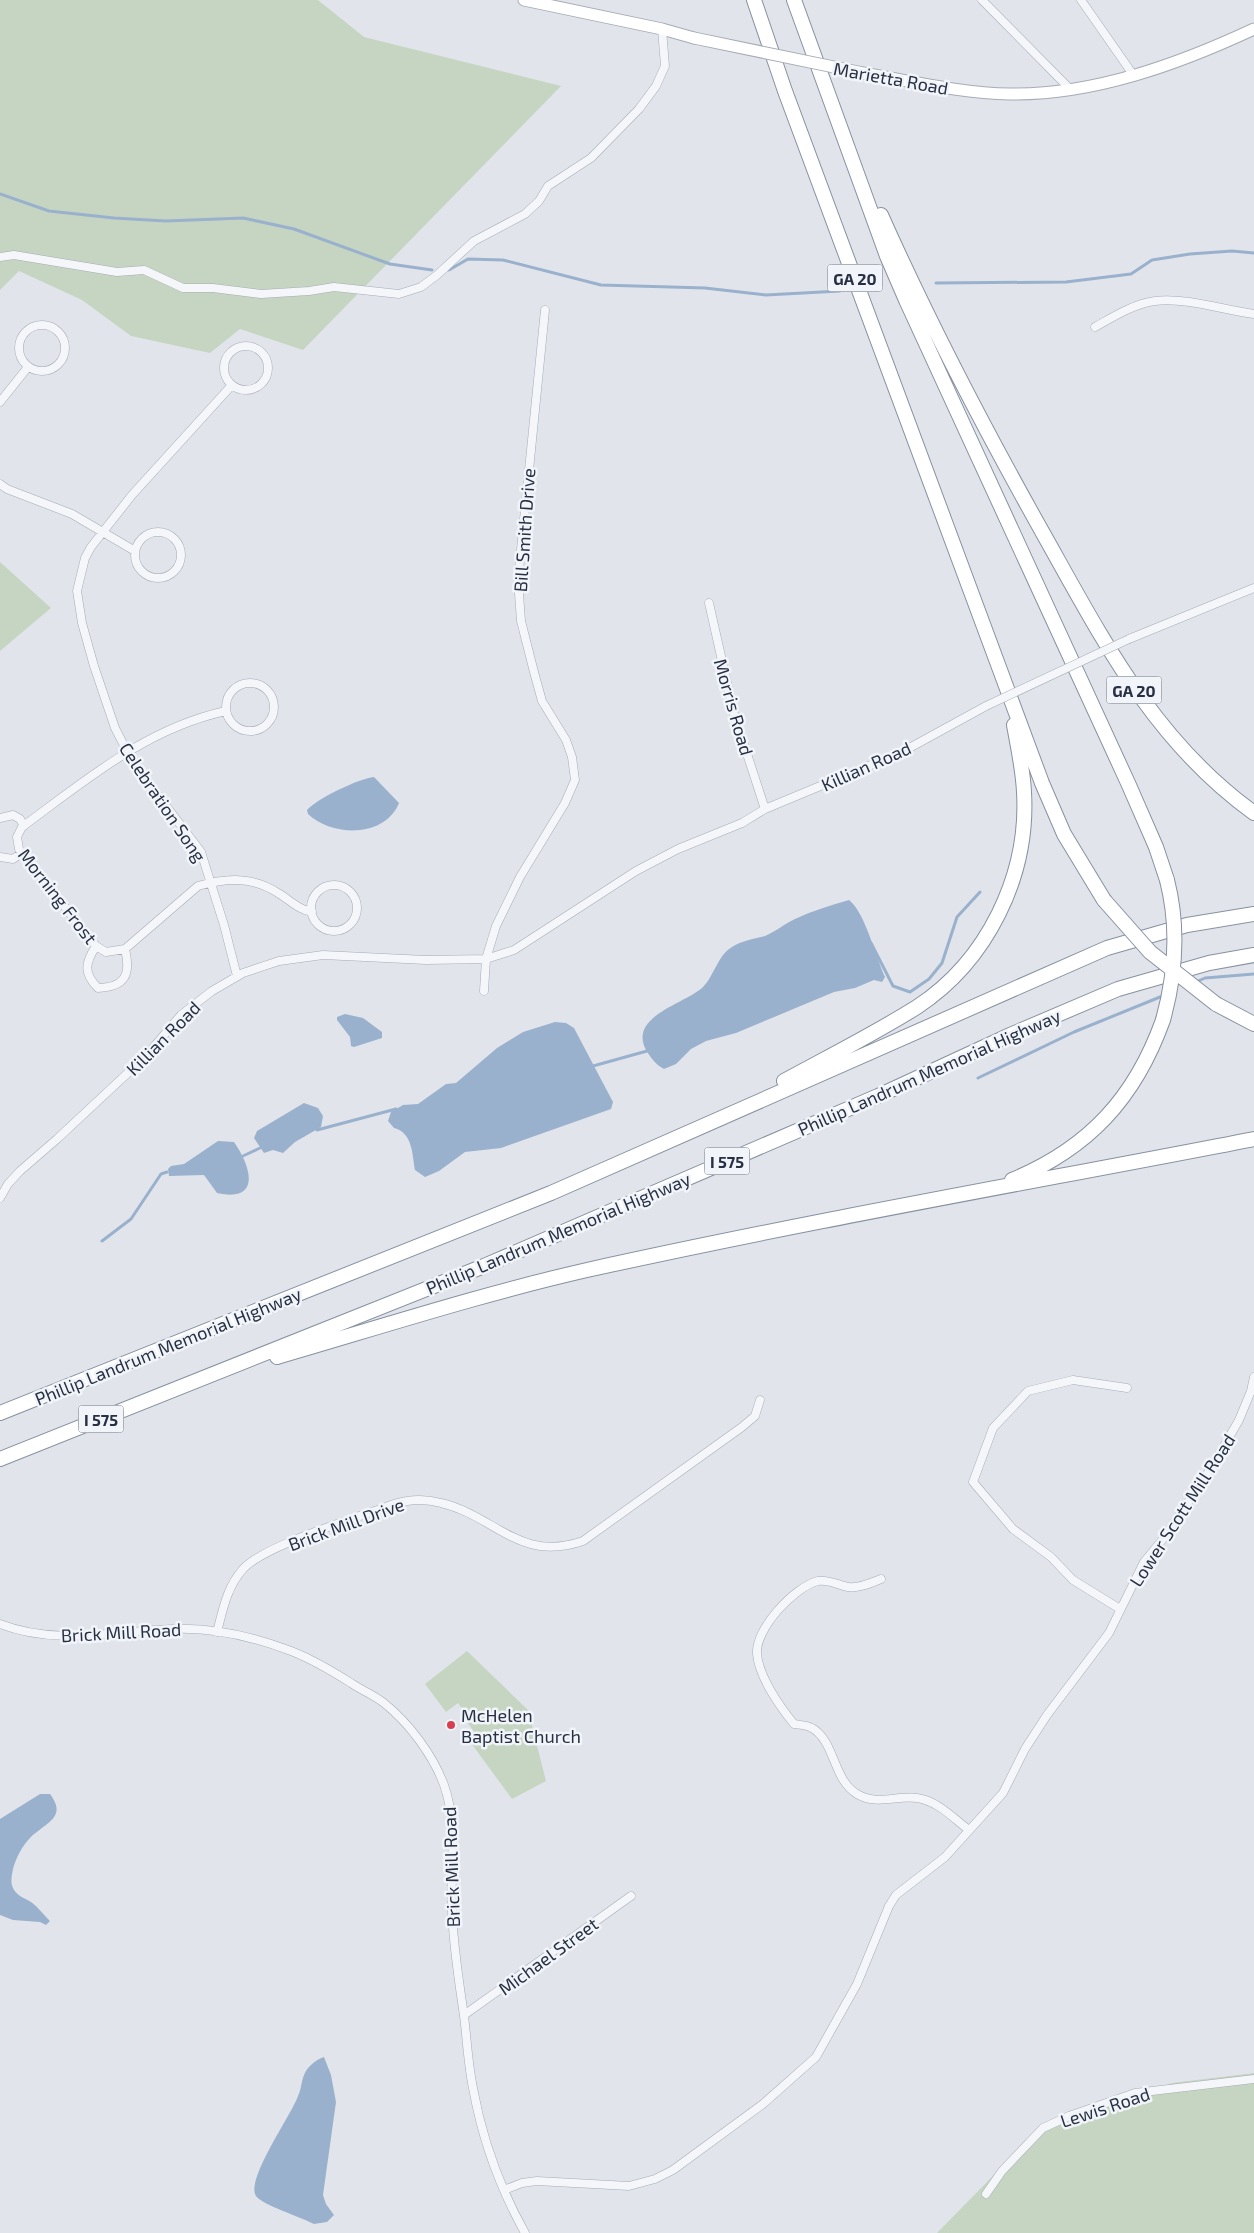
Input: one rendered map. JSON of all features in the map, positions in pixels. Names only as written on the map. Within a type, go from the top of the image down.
[{"type":"highway","name":"GA 20","points":[[754,0],[785,91],[1010,702],[1064,834],[1104,900],[1150,952],[1216,1004],[1254,1024]]},
{"type":"highway","name":"GA 20","points":[[794,0],[830,98],[938,339],[994,446],[1104,642],[1136,692],[1169,736],[1220,787],[1254,813]]},
{"type":"highway","points":[[830,98],[898,282],[1156,847],[1168,880],[1174,916],[1175,958],[1173,979],[1163,1020],[1139,1073],[1104,1120],[1056,1159],[1039,1169],[991,1190]]},
{"type":"highway","points":[[714,1120],[916,1007],[947,984],[981,943],[1008,892],[1015,873],[1022,835],[1024,794],[1010,702]]},
{"type":"highway","name":"Phillip Landrum Memorial Highway","points":[[0,1413],[551,1193],[1107,948],[1187,925],[1254,914]]},
{"type":"highway","name":"Phillip Landrum Memorial Highway","points":[[0,1459],[541,1242],[1118,989],[1209,963],[1254,955]]},
{"type":"highway","points":[[202,1379],[490,1294],[587,1270],[1254,1139]]},
{"type":"street","name":"Marietta Road","points":[[524,0],[863,73],[954,90],[990,93],[1043,93],[1134,76],[1254,29]]},
{"type":"street","points":[[982,0],[1069,88]]},
{"type":"street","points":[[1081,0],[1134,76]]},
{"type":"street","points":[[0,257],[14,255],[117,272],[144,270],[183,288],[213,288],[261,294],[309,291],[334,286],[399,294],[408,293],[437,276],[474,241],[525,214],[548,186],[591,158],[639,109],[656,86],[665,66],[662,29]]},
{"type":"street","points":[[1095,327],[1140,305],[1155,301],[1174,301],[1254,314]]},
{"type":"street","name":"Bill Smith Drive","points":[[486,959],[496,926],[520,877],[565,803],[575,780],[572,757],[554,718],[542,701],[521,621],[518,580],[545,310]]},
{"type":"street","points":[[47,326],[59,332],[63,338],[65,351],[60,364],[41,372],[28,367],[20,356],[19,349],[20,342],[27,330],[33,327],[47,326]]},
{"type":"street","points":[[243,346],[259,351],[268,366],[263,382],[248,390],[232,385],[224,370],[228,354],[243,346]]},
{"type":"street","points":[[0,402],[28,367]]},
{"type":"street","name":"Celebration Song","points":[[232,385],[132,495],[102,533],[85,558],[77,591],[82,623],[115,728],[148,784],[185,828],[202,852],[237,976]]},
{"type":"street","points":[[0,484],[7,489],[72,514],[135,551]]},
{"type":"street","points":[[158,532],[167,534],[174,539],[179,547],[181,556],[174,572],[157,579],[148,577],[141,571],[136,564],[135,551],[142,538],[158,532]]},
{"type":"street","name":"Killian Road","points":[[0,1198],[8,1184],[20,1171],[146,1056],[181,1015],[212,991],[237,976],[279,961],[323,955],[426,960],[486,959],[514,950],[636,871],[678,849],[742,823],[765,809],[902,752],[986,706],[1129,639],[1254,588]]},
{"type":"street","name":"Morris Road","points":[[709,603],[734,714],[765,809]]},
{"type":"street","points":[[247,683],[262,686],[268,692],[273,706],[269,721],[256,730],[248,730],[234,725],[226,712],[228,696],[240,685],[247,683]]},
{"type":"street","points":[[0,818],[13,815],[24,826],[104,766],[164,731],[200,717],[226,712]]},
{"type":"street","name":"Morning Frost","points":[[24,826],[17,836],[17,842],[22,853],[96,946],[106,952],[125,949]]},
{"type":"street","points":[[0,858],[13,859],[22,853]]},
{"type":"street","points":[[96,946],[87,964],[88,979],[98,988],[113,988],[124,979],[128,972],[125,949],[198,886],[212,882],[238,879],[257,882],[278,892],[301,910],[312,912]]},
{"type":"street","points":[[330,885],[348,889],[357,904],[353,921],[347,927],[338,930],[321,926],[315,920],[312,912],[312,902],[316,894],[330,885]]},
{"type":"street","points":[[484,991],[486,959]]},
{"type":"street","name":"Lower Scott Mill Road","points":[[504,2190],[522,2183],[537,2181],[629,2186],[648,2182],[673,2170],[763,2104],[816,2057],[857,1984],[876,1934],[896,1896],[932,1869],[1003,1794],[1026,1749],[1048,1715],[1109,1632],[1144,1562],[1163,1539],[1212,1467],[1239,1420],[1251,1391],[1254,1377]]},
{"type":"street","points":[[1120,1609],[1073,1580],[1051,1557],[1013,1529],[973,1482],[993,1428],[1028,1391],[1073,1380],[1127,1388]]},
{"type":"street","name":"Brick Mill Drive","points":[[217,1632],[226,1598],[234,1580],[244,1568],[261,1556],[334,1525],[406,1501],[424,1500],[443,1503],[515,1539],[544,1548],[567,1547],[583,1541],[742,1427],[755,1416],[760,1400]]},
{"type":"street","points":[[881,1579],[849,1587],[834,1582],[818,1581],[801,1589],[781,1607],[764,1629],[757,1653],[764,1674],[781,1709],[794,1724],[811,1726],[820,1733],[844,1780],[856,1794],[875,1801],[916,1798],[936,1804],[968,1830]]},
{"type":"street","name":"Brick Mill Road","points":[[0,1624],[24,1631],[82,1637],[174,1629],[229,1633],[293,1652],[334,1672],[383,1702],[407,1726],[432,1760],[448,1798],[452,1836],[452,1910],[472,2085],[480,2122],[504,2190],[525,2233]]},
{"type":"street","name":"Michael Street","points":[[464,2015],[630,1896]]},
{"type":"street","name":"Lewis Road","points":[[986,2194],[1002,2171],[1043,2128],[1069,2116],[1136,2093],[1254,2079]]},
{"type":"green space","points":[[0,0],[318,0],[364,37],[561,86],[303,350],[240,329],[210,353],[131,336],[82,300],[19,271],[0,290]]},
{"type":"green space","points":[[0,562],[51,608],[0,651]]},
{"type":"green space","points":[[467,1651],[528,1710],[546,1781],[512,1799],[471,1743],[477,1736],[468,1723],[471,1720],[458,1703],[446,1712],[425,1684]]},
{"type":"green space","points":[[1254,2073],[1254,2233],[937,2233],[1033,2135],[1172,2083]]},
{"type":"water","points":[[374,777],[399,803],[392,814],[382,823],[370,828],[344,830],[318,822],[308,814],[307,810],[312,805],[329,795],[358,781]]},
{"type":"water","points":[[849,900],[860,914],[870,936],[885,977],[882,982],[874,980],[855,988],[834,992],[736,1033],[706,1041],[691,1049],[676,1064],[664,1069],[652,1058],[646,1050],[643,1038],[645,1028],[661,1012],[703,987],[727,951],[739,943],[765,936],[801,916]]},
{"type":"water","points":[[345,1014],[363,1018],[382,1032],[382,1038],[354,1047],[351,1046],[350,1037],[337,1020],[337,1017]]},
{"type":"water","points":[[555,1022],[566,1023],[574,1028],[613,1102],[611,1109],[501,1148],[465,1152],[439,1171],[425,1177],[415,1170],[408,1139],[405,1134],[394,1128],[388,1121],[391,1112],[403,1105],[418,1104],[446,1084],[456,1083],[497,1048],[523,1032]]},
{"type":"water","points":[[304,1103],[318,1108],[323,1116],[321,1127],[295,1142],[283,1153],[273,1150],[264,1153],[254,1138],[257,1131]]},
{"type":"water","points":[[218,1141],[234,1142],[245,1162],[249,1180],[247,1188],[241,1193],[231,1195],[217,1193],[204,1175],[169,1176],[168,1169],[171,1166],[184,1164]]},
{"type":"water","points":[[40,1794],[50,1794],[57,1809],[56,1815],[30,1838],[22,1848],[14,1865],[11,1881],[16,1893],[34,1904],[50,1921],[46,1925],[40,1922],[13,1920],[0,1915],[0,1819]]},
{"type":"water","points":[[324,2057],[331,2075],[336,2102],[323,2195],[326,2204],[334,2215],[327,2222],[314,2224],[260,2200],[256,2196],[254,2188],[263,2162],[298,2096],[306,2071]]},
{"type":"waterway","points":[[0,194],[49,211],[114,218],[166,221],[243,218],[294,229],[390,264],[432,270]]},
{"type":"waterway","points":[[936,283],[1066,282],[1131,274],[1152,260],[1190,254],[1232,251],[1254,253]]},
{"type":"waterway","points":[[449,270],[468,259],[503,260],[601,285],[705,288],[766,295],[840,291]]},
{"type":"waterway","points":[[871,943],[893,986],[910,992],[929,979],[942,963],[957,917],[980,892]]},
{"type":"waterway","points":[[1196,982],[1205,978],[1254,974]]},
{"type":"waterway","points":[[978,1078],[1074,1032],[1165,995]]},
{"type":"waterway","points":[[593,1066],[647,1051]]},
{"type":"waterway","points":[[317,1130],[396,1109]]},
{"type":"waterway","points":[[243,1156],[260,1148]]},
{"type":"waterway","points":[[102,1241],[131,1219],[161,1174],[167,1172]]},
{"type":"place","name":"McHelen Baptist Church","points":[[451,1725]]}]
